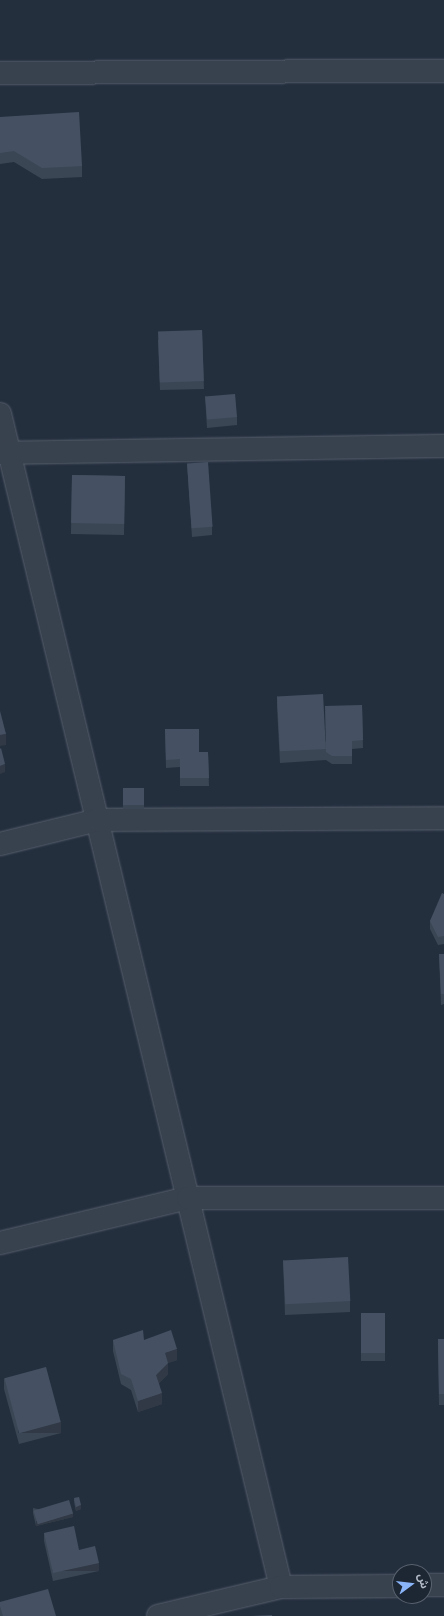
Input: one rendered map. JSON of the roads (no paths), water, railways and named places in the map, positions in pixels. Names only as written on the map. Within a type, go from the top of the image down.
[{"type":"street","points":[[0,73],[444,71]]},
{"type":"street","points":[[0,414],[4,452],[98,820],[282,1587]]},
{"type":"street","points":[[4,452],[444,446]]},
{"type":"street","points":[[0,844],[98,820],[444,818]]},
{"type":"street","points":[[0,1243],[188,1198],[444,1198]]},
{"type":"street","points":[[432,1585],[444,1585]]},
{"type":"street","points":[[158,1616],[282,1587],[392,1586]]}]
